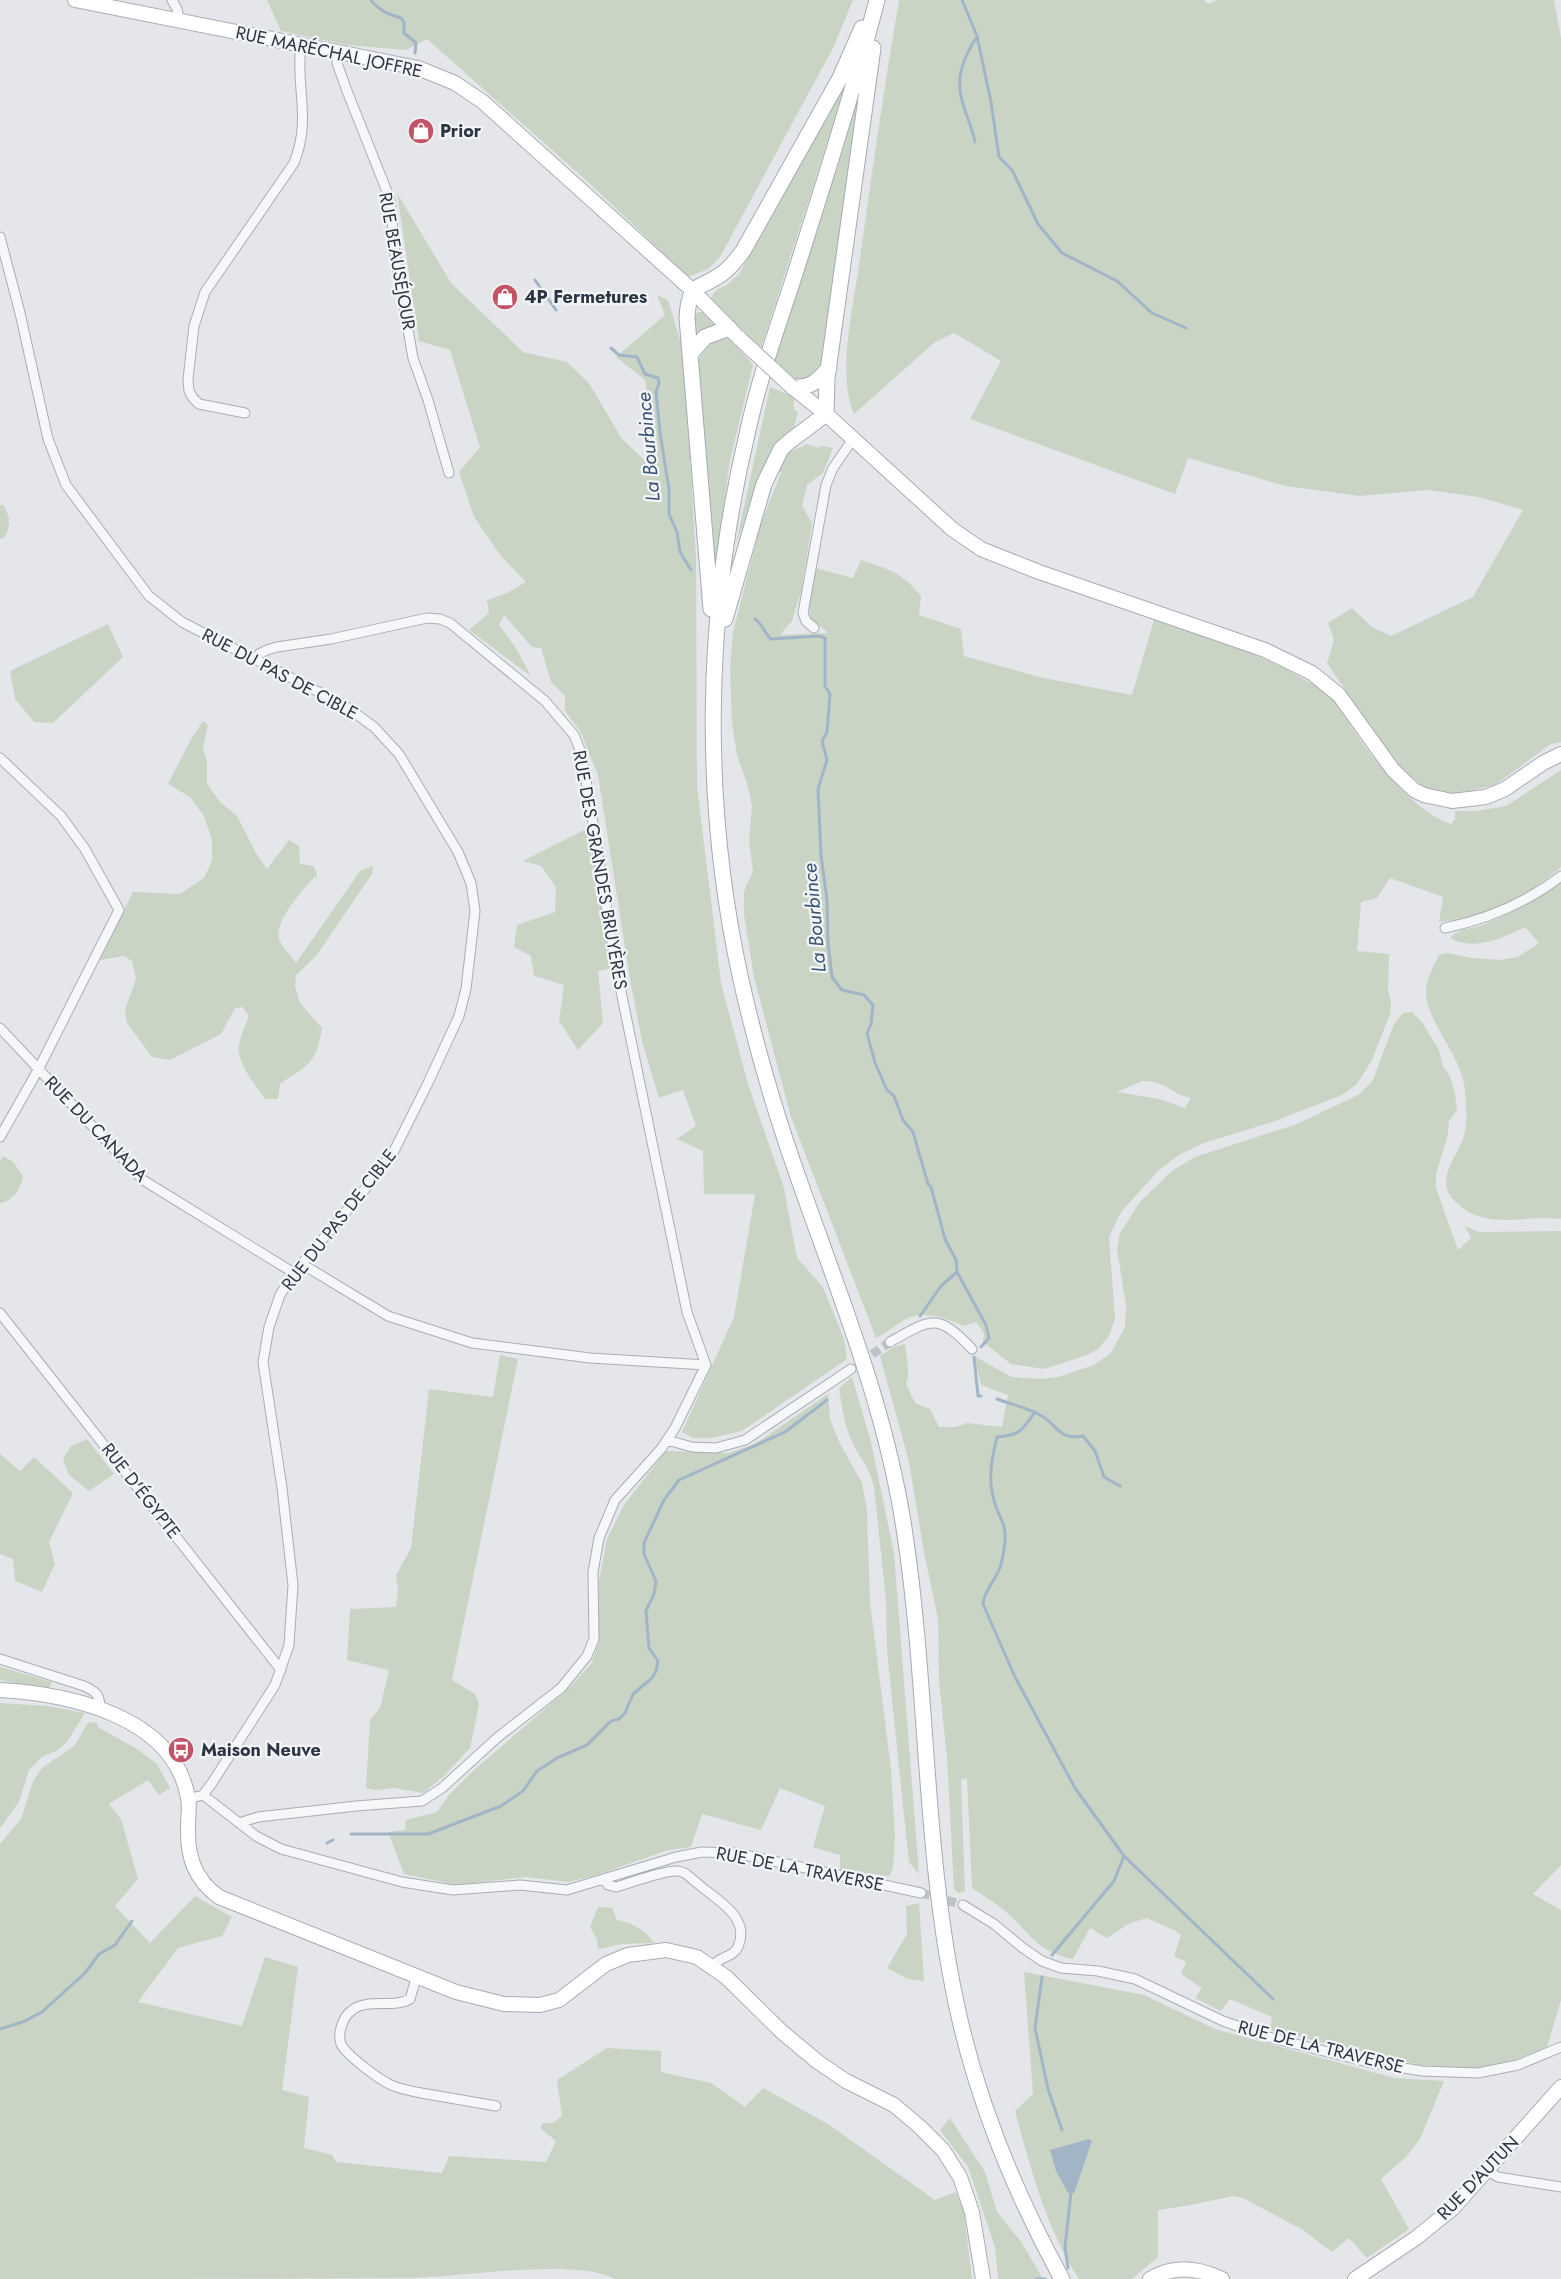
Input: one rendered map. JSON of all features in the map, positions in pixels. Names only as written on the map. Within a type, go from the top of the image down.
[{"type":"main road","name":"RUE MARÉCHAL JOFFRE","points":[[75,0],[115,4],[180,22],[418,68],[455,83],[483,102],[692,291],[792,387],[826,414],[952,529],[981,549],[1039,573],[1265,650],[1312,673],[1339,695],[1393,770],[1414,790],[1424,795],[1452,801],[1486,797],[1505,789],[1543,763],[1561,754]]},
{"type":"main road","points":[[714,654],[692,352],[687,318],[688,302],[692,291],[721,275],[742,251],[840,78],[877,0]]},
{"type":"main road","points":[[714,654],[764,484],[781,449],[826,414],[829,368],[877,0]]},
{"type":"main road","points":[[877,0],[858,74],[770,346],[747,434],[732,507],[714,654],[712,698],[714,772],[728,912],[740,974],[770,1091],[877,1403],[895,1475],[906,1537],[914,1609],[934,1858],[945,1940],[959,2015],[974,2073],[993,2128],[1029,2214],[1062,2279]]},
{"type":"main road","points":[[692,352],[705,337],[734,333]]},
{"type":"main road","points":[[792,387],[806,388],[817,382],[829,368]]},
{"type":"main road","points":[[0,1690],[33,1692],[74,1700],[100,1709],[146,1733],[165,1750],[183,1779],[188,1802],[189,1853],[193,1869],[208,1890],[219,1897],[478,1999],[518,2006],[540,2005],[559,2000],[606,1964],[627,1955],[666,1950],[697,1957],[713,1966],[782,2032],[818,2062],[846,2081],[894,2105],[943,2150],[960,2177],[972,2212],[983,2279]]},
{"type":"main road","name":"RUE D'AUTUN","points":[[1355,2279],[1416,2238],[1453,2208],[1561,2086]]},
{"type":"main road","points":[[1149,2279],[1161,2272],[1180,2268],[1221,2279]]},
{"type":"street","points":[[172,0],[180,22]]},
{"type":"street","points":[[246,413],[200,404],[193,398],[189,391],[188,379],[194,326],[205,292],[294,163],[301,144],[303,116],[301,44]]},
{"type":"street","name":"RUE BEAUSÉJOUR","points":[[338,51],[337,63],[390,199],[395,255],[413,358],[428,399],[449,473]]},
{"type":"street","name":"RUE DU PAS DE CIBLE","points":[[0,237],[4,272],[48,439],[66,485],[149,596],[182,622],[344,705],[374,727],[399,754],[458,852],[471,883],[475,911],[469,966],[459,1016],[428,1083],[394,1151],[376,1176],[294,1273],[280,1295],[269,1327],[263,1362],[282,1488],[293,1585],[289,1644],[275,1685],[203,1795]]},
{"type":"street","points":[[814,628],[806,621],[803,613],[818,518],[826,485],[833,468],[853,439]]},
{"type":"street","name":"RUE DES GRANDES BRUYÈRES","points":[[256,659],[259,654],[277,647],[331,639],[427,618],[440,619],[450,623],[546,701],[574,735],[582,755],[616,967],[687,1312],[706,1365]]},
{"type":"street","points":[[0,758],[61,816],[85,849],[119,910],[38,1070],[0,1137]]},
{"type":"street","points":[[1445,928],[1501,913],[1561,876]]},
{"type":"street","name":"RUE DU CANADA","points":[[0,1028],[143,1180],[294,1273]]},
{"type":"street","points":[[239,1822],[269,1816],[422,1801],[442,1788],[498,1737],[561,1688],[587,1656],[594,1639],[593,1572],[599,1538],[615,1500],[667,1440],[706,1365],[590,1358],[472,1343],[388,1316],[302,1264]]},
{"type":"street","name":"RUE D'ÉGYPTE","points":[[0,1312],[281,1670]]},
{"type":"street","points":[[890,1342],[924,1323],[933,1323],[954,1330],[972,1349]]},
{"type":"street","points":[[667,1440],[692,1448],[716,1448],[745,1440],[851,1369]]},
{"type":"street","points":[[0,1659],[96,1692],[100,1697],[100,1709]]},
{"type":"street","points":[[188,1802],[203,1795]]},
{"type":"street","name":"RUE DE LA TRAVERSE","points":[[203,1795],[267,1843],[281,1849],[402,1882],[453,1890],[520,1885],[567,1890],[676,1857],[702,1852],[736,1853],[921,1893]]},
{"type":"street","points":[[604,1879],[609,1885],[616,1887],[674,1871],[684,1872],[721,1900],[735,1916],[740,1933],[737,1948],[732,1955],[715,1962],[713,1966]]},
{"type":"street","name":"RUE DE LA TRAVERSE","points":[[963,1905],[994,1924],[1023,1948],[1061,1968],[1098,1971],[1135,1979],[1222,2021],[1268,2037],[1368,2062],[1422,2071],[1478,2073],[1518,2064],[1561,2047]]},
{"type":"street","points":[[417,1975],[410,1999],[405,2002],[374,2003],[353,2009],[346,2016],[339,2035],[341,2044],[347,2053],[391,2085],[496,2106]]},
{"type":"street","points":[[1488,2171],[1498,2177],[1517,2178],[1536,2184],[1561,2187]]},
{"type":"green space","points":[[267,0],[853,0],[833,48],[720,257],[708,269],[688,277],[587,181],[427,39],[406,50],[347,45],[281,31]]},
{"type":"green space","points":[[899,0],[1204,0],[1208,4],[1217,0],[1554,0],[1561,38],[1561,742],[1551,744],[1495,785],[1462,793],[1439,793],[1425,788],[1396,764],[1327,663],[1334,640],[1328,623],[1352,608],[1372,627],[1391,636],[1473,597],[1523,510],[1479,497],[1427,490],[1360,496],[1286,486],[1188,458],[1175,494],[970,419],[1001,361],[954,333],[935,342],[854,414],[847,381],[850,321]]},
{"type":"green space","points":[[850,72],[761,348],[710,301],[718,289],[727,285],[739,274]]},
{"type":"green space","points":[[855,106],[859,109],[826,357],[814,375],[798,382],[775,360]]},
{"type":"green space","points":[[397,193],[451,283],[523,352],[567,362],[589,383],[622,439],[653,468],[657,453],[645,380],[616,357],[665,315],[657,295],[668,300],[684,353],[696,558],[697,786],[721,983],[748,1084],[784,1188],[797,1258],[823,1287],[844,1339],[847,1359],[742,1431],[711,1438],[693,1438],[682,1432],[734,1317],[755,1194],[704,1194],[703,1151],[677,1139],[696,1126],[683,1090],[659,1098],[642,1041],[630,979],[598,775],[580,731],[565,711],[565,696],[551,682],[541,648],[532,647],[504,615],[499,625],[516,648],[531,676],[469,630],[489,613],[487,600],[507,593],[526,582],[501,556],[474,517],[459,472],[480,447],[450,350],[419,341]]},
{"type":"green space","points":[[703,312],[717,326],[695,341],[695,315]]},
{"type":"green space","points":[[730,338],[753,365],[730,460],[715,571],[698,362],[710,344]]},
{"type":"green space","points":[[770,387],[794,397],[794,410],[798,412],[794,427],[779,440],[763,470],[736,544]]},
{"type":"green space","points":[[807,444],[819,448],[822,446],[833,448],[823,473],[807,485],[802,506],[812,523],[801,592],[792,621],[780,635],[828,633],[811,621],[809,607],[815,568],[853,578],[861,560],[888,569],[908,582],[921,596],[919,615],[961,629],[964,656],[1043,678],[1132,695],[1154,620],[1252,653],[1320,687],[1329,694],[1365,746],[1398,786],[1424,809],[1451,824],[1455,819],[1455,811],[1476,811],[1506,806],[1561,770],[1561,867],[1532,889],[1490,911],[1439,922],[1443,897],[1390,878],[1377,898],[1361,902],[1357,951],[1389,954],[1388,989],[1391,1003],[1390,1014],[1372,1060],[1357,1084],[1342,1095],[1275,1121],[1204,1143],[1179,1155],[1159,1170],[1121,1212],[1109,1237],[1115,1319],[1109,1336],[1098,1349],[1087,1355],[1044,1369],[1011,1364],[983,1342],[984,1333],[976,1322],[964,1326],[934,1316],[919,1315],[904,1320],[876,1338],[791,1117],[754,977],[744,915],[744,891],[753,872],[749,840],[752,806],[737,755],[732,723],[730,669],[733,632],[761,523],[781,473],[776,469],[790,452]],"holes":[[[1142,1081],[1158,1083],[1191,1098],[1185,1108],[1159,1099],[1117,1092]]]},
{"type":"green space","points":[[0,505],[3,505],[6,510],[9,522],[4,538],[0,539]]},
{"type":"green space","points":[[108,624],[123,657],[53,723],[34,722],[15,699],[10,671]]},
{"type":"green space","points":[[203,721],[208,725],[203,748],[207,762],[207,784],[220,802],[237,816],[257,855],[267,869],[289,840],[299,846],[300,864],[314,866],[317,875],[292,904],[281,923],[279,932],[280,942],[296,963],[360,871],[373,866],[372,874],[316,956],[296,975],[295,986],[300,1003],[322,1028],[314,1056],[304,1067],[280,1084],[278,1099],[265,1099],[243,1065],[239,1044],[249,1016],[242,1007],[235,1008],[221,1034],[170,1060],[152,1057],[127,1023],[125,1010],[136,979],[132,961],[124,956],[100,960],[133,892],[180,894],[204,878],[212,861],[212,840],[204,816],[190,797],[168,784]]},
{"type":"green space","points":[[586,829],[613,968],[598,971],[603,1023],[578,1050],[559,1021],[564,985],[534,976],[531,956],[514,947],[517,925],[555,912],[556,887],[541,866],[523,861]]},
{"type":"green space","points":[[1561,880],[1561,1219],[1490,1219],[1477,1216],[1465,1209],[1453,1199],[1446,1184],[1449,1168],[1464,1136],[1465,1091],[1457,1064],[1431,1013],[1426,989],[1439,955],[1446,953],[1499,960],[1518,957],[1539,943],[1525,927],[1488,942],[1468,943],[1450,938],[1460,931],[1491,922],[1512,912]]},
{"type":"green space","points":[[1412,1012],[1422,1022],[1439,1050],[1443,1066],[1450,1076],[1455,1093],[1457,1110],[1449,1121],[1448,1134],[1436,1174],[1436,1188],[1458,1250],[1471,1238],[1465,1226],[1478,1232],[1561,1231],[1561,1865],[1533,1894],[1561,1910],[1561,2000],[1547,2047],[1517,2059],[1480,2068],[1420,2065],[1270,2030],[1272,2017],[1230,1999],[1221,2011],[1195,1998],[1202,1988],[1181,1974],[1186,1962],[1174,1956],[1181,1935],[1147,1918],[1130,1923],[1107,1938],[1090,1928],[1073,1959],[1050,1951],[1034,1940],[1004,1910],[972,1888],[967,1778],[961,1780],[965,1891],[959,1893],[954,1889],[947,1757],[939,1681],[938,1619],[909,1462],[880,1356],[894,1347],[905,1344],[908,1369],[906,1384],[915,1403],[930,1409],[939,1427],[956,1427],[967,1423],[1002,1427],[1008,1395],[981,1385],[974,1356],[1012,1377],[1040,1379],[1058,1377],[1094,1365],[1111,1353],[1125,1327],[1126,1306],[1117,1249],[1120,1233],[1140,1202],[1172,1171],[1195,1157],[1297,1124],[1360,1094],[1373,1080],[1394,1024],[1403,1013]]},
{"type":"green space","points":[[3,1156],[13,1162],[23,1176],[16,1194],[0,1203],[0,1162]]},
{"type":"green space","points":[[500,1355],[518,1359],[452,1680],[475,1694],[479,1705],[470,1748],[444,1776],[423,1793],[394,1788],[376,1790],[366,1788],[370,1720],[380,1708],[389,1670],[347,1660],[350,1609],[396,1607],[398,1590],[396,1575],[411,1548],[429,1389],[493,1397]]},
{"type":"green space","points":[[852,1377],[871,1442],[894,1553],[919,1874],[909,1862],[887,1650],[886,1600],[874,1487],[869,1471],[849,1434],[839,1388]]},
{"type":"green space","points":[[828,1394],[830,1419],[839,1442],[862,1483],[867,1511],[870,1602],[891,1769],[895,1835],[893,1868],[889,1876],[840,1870],[840,1855],[813,1847],[825,1806],[780,1788],[761,1830],[702,1814],[691,1847],[668,1850],[597,1875],[568,1882],[526,1877],[457,1885],[404,1874],[388,1832],[405,1830],[406,1820],[437,1812],[449,1795],[473,1771],[568,1689],[591,1664],[599,1642],[599,1581],[607,1539],[624,1505],[666,1451],[728,1453],[755,1444]]},
{"type":"green space","points":[[87,1439],[114,1474],[89,1491],[69,1475],[63,1459],[71,1446]]},
{"type":"green space","points":[[0,1454],[20,1471],[34,1457],[73,1493],[49,1542],[55,1564],[42,1592],[15,1581],[13,1559],[0,1554]]},
{"type":"green space","points":[[0,1667],[52,1682],[48,1690],[0,1680]]},
{"type":"green space","points":[[0,1703],[48,1706],[85,1713],[67,1742],[58,1750],[42,1757],[29,1770],[19,1802],[0,1828]]},
{"type":"green space","points":[[96,1722],[98,1727],[137,1749],[157,1764],[170,1788],[159,1795],[148,1780],[109,1804],[121,1819],[138,1879],[115,1906],[150,1943],[195,1896],[232,1917],[222,1936],[178,1948],[138,2002],[242,2026],[265,1957],[298,1967],[282,2090],[309,2097],[304,2148],[332,2155],[336,2162],[442,2173],[449,2156],[546,2162],[556,2141],[540,2128],[543,2123],[553,2123],[562,2116],[557,2080],[607,2048],[661,2051],[661,2072],[711,2083],[745,2107],[763,2088],[828,2124],[935,2200],[956,2192],[964,2212],[972,2279],[615,2279],[597,2273],[545,2269],[408,2278],[0,2279],[0,1844],[21,1819],[33,1781],[42,1768],[74,1746],[88,1723]]},
{"type":"green space","points":[[919,1903],[924,1981],[908,1979],[887,1968],[907,1934],[906,1906]]},
{"type":"green space","points":[[598,1907],[612,1908],[617,1920],[638,1927],[654,1943],[622,1944],[598,1949],[597,1939],[590,1927]]},
{"type":"green space","points":[[1024,1972],[1144,1995],[1215,2029],[1394,2078],[1444,2081],[1420,2139],[1406,2157],[1381,2179],[1409,2229],[1367,2258],[1349,2238],[1332,2252],[1303,2230],[1243,2198],[1233,2196],[1158,2210],[1158,2257],[1132,2279],[1079,2279],[1067,2260],[1048,2219],[1015,2111],[1033,2094]]},
{"type":"green space","points":[[950,2118],[985,2172],[997,2212],[1022,2243],[1043,2279],[998,2279],[995,2247],[968,2167],[940,2130]]},
{"type":"water","points":[[1089,2139],[1092,2141],[1074,2193],[1068,2193],[1056,2171],[1050,2150]]},
{"type":"waterway","name":"La Bourbince","points":[[371,0],[385,12],[401,18],[404,22],[404,33],[416,43],[415,53]]},
{"type":"waterway","points":[[962,0],[977,36],[991,102],[999,157],[1012,170],[1038,224],[1062,253],[1117,281],[1152,313],[1186,328]]},
{"type":"waterway","points":[[975,142],[962,102],[960,80],[965,58],[976,38]]},
{"type":"waterway","name":"La Bourbince","points":[[535,280],[556,310]]},
{"type":"waterway","name":"La Bourbince","points":[[611,348],[619,355],[637,357],[645,374],[658,378],[656,392],[669,489],[669,514],[677,532],[680,552],[691,570]]},
{"type":"waterway","name":"La Bourbince","points":[[755,619],[771,639],[819,636],[825,638],[825,686],[830,694],[827,732],[822,741],[827,760],[818,789],[821,855],[827,900],[832,977],[842,990],[864,995],[873,1005],[871,1024],[867,1033],[875,1063],[887,1090],[894,1096],[903,1120],[913,1132],[945,1239],[956,1260],[957,1272],[986,1325],[989,1338],[981,1347]]},
{"type":"waterway","points":[[920,1316],[941,1286],[957,1272]]},
{"type":"waterway","points":[[974,1357],[978,1396],[981,1396]]},
{"type":"waterway","points":[[997,1399],[1038,1414],[1063,1434],[1074,1437],[1083,1436],[1095,1451],[1104,1477],[1120,1486]]},
{"type":"waterway","points":[[351,1834],[428,1834],[501,1806],[523,1791],[537,1771],[557,1758],[587,1745],[611,1721],[619,1719],[625,1713],[633,1694],[652,1678],[656,1671],[658,1661],[649,1648],[646,1611],[654,1594],[656,1581],[644,1554],[644,1543],[664,1500],[679,1480],[785,1432],[827,1400]]},
{"type":"waterway","points":[[1035,1412],[1016,1433],[997,1437],[991,1480],[993,1498],[1005,1529],[1005,1541],[1000,1567],[985,1595],[983,1604],[1015,1677],[1075,1788],[1124,1856],[1273,1999]]},
{"type":"waterway","points":[[327,1843],[333,1840]]},
{"type":"waterway","points":[[1052,1955],[1114,1881],[1124,1856]]},
{"type":"waterway","points":[[0,2029],[25,2021],[42,2012],[85,1973],[99,1954],[115,1945],[132,1921]]},
{"type":"waterway","points":[[1042,1977],[1035,2028],[1048,2089],[1062,2130]]},
{"type":"waterway","points":[[1068,2268],[1065,2247],[1071,2192]]},
{"type":"waterway","points":[[1036,2279],[1045,2279]]},
{"type":"tunnel","points":[[861,1362],[890,1342]]},
{"type":"tunnel","points":[[921,1893],[963,1905]]},
{"type":"place","name":"Prior","points":[[421,131]]},
{"type":"place","name":"4P Fermetures","points":[[505,297]]},
{"type":"place","name":"Maison Neuve","points":[[181,1750]]}]
